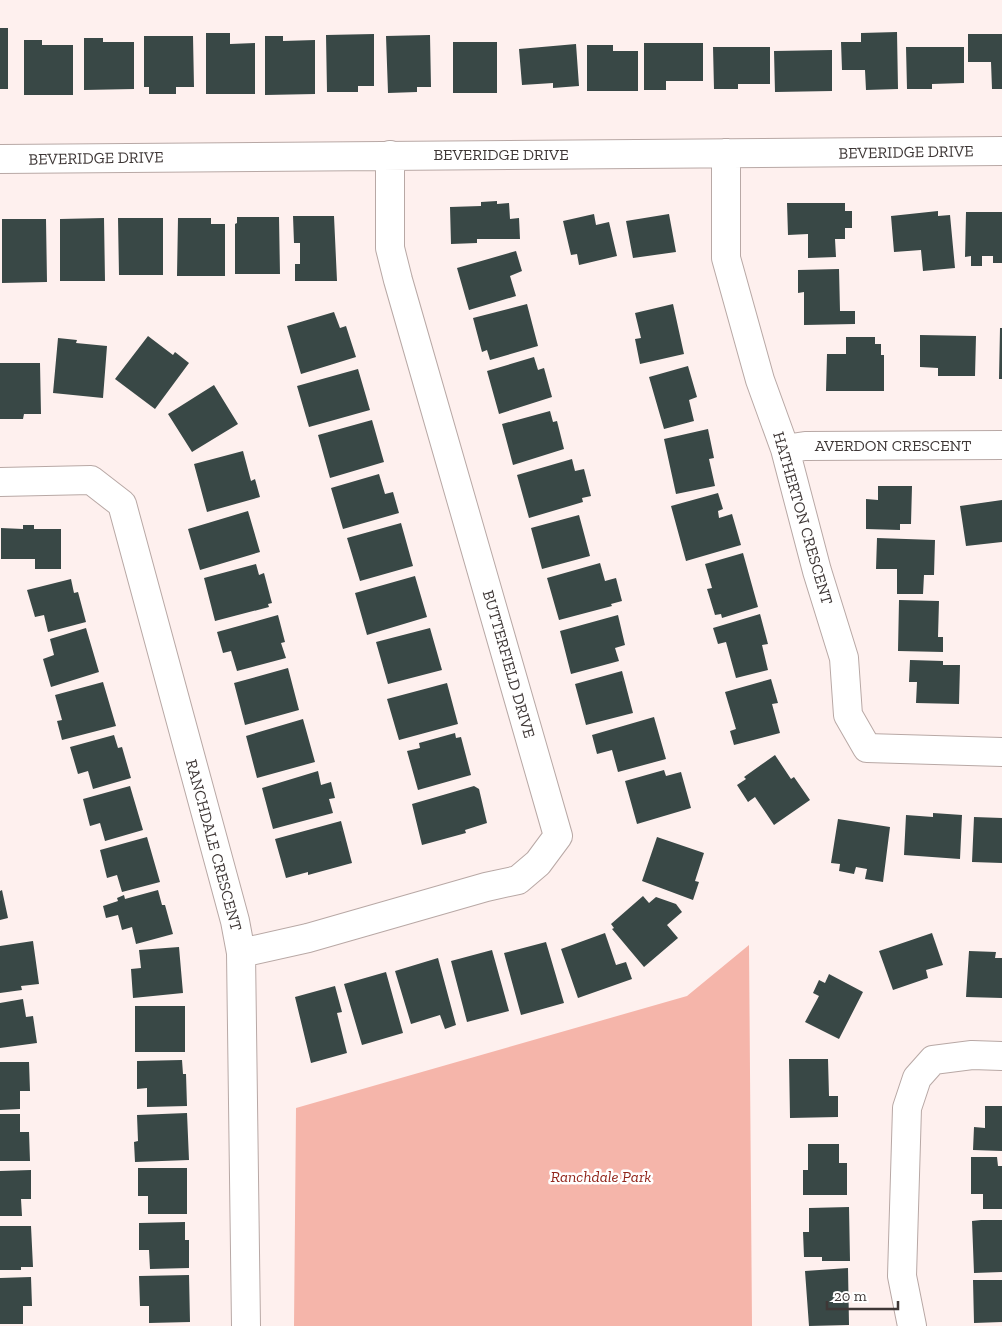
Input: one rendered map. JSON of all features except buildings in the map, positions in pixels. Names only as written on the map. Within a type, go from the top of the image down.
[{"type":"street","name":"BEVERIDGE DRIVE","points":[[0,159],[1002,151]]},
{"type":"street","name":"HATHERTON CRESCENT","points":[[726,153],[726,258],[760,380],[785,449],[817,571],[844,658],[848,715],[867,748],[1002,752]]},
{"type":"street","name":"BUTTERFIELD DRIVE","points":[[241,953],[308,938],[486,887],[518,880],[538,863],[558,836],[390,248],[390,155]]},
{"type":"street","name":"AVERDON CRESCENT","points":[[785,449],[805,446],[1002,445]]},
{"type":"street","name":"RANCHDALE CRESCENT","points":[[0,482],[91,480],[122,504],[235,921],[241,953],[246,1326]]},
{"type":"street","points":[[912,1326],[902,1276],[907,1108],[917,1078],[933,1060],[972,1055],[1002,1056]]},
{"type":"green space","name":"Ranchdale Park","points":[[749,945],[752,1326],[294,1326],[296,1108],[687,996]]}]
